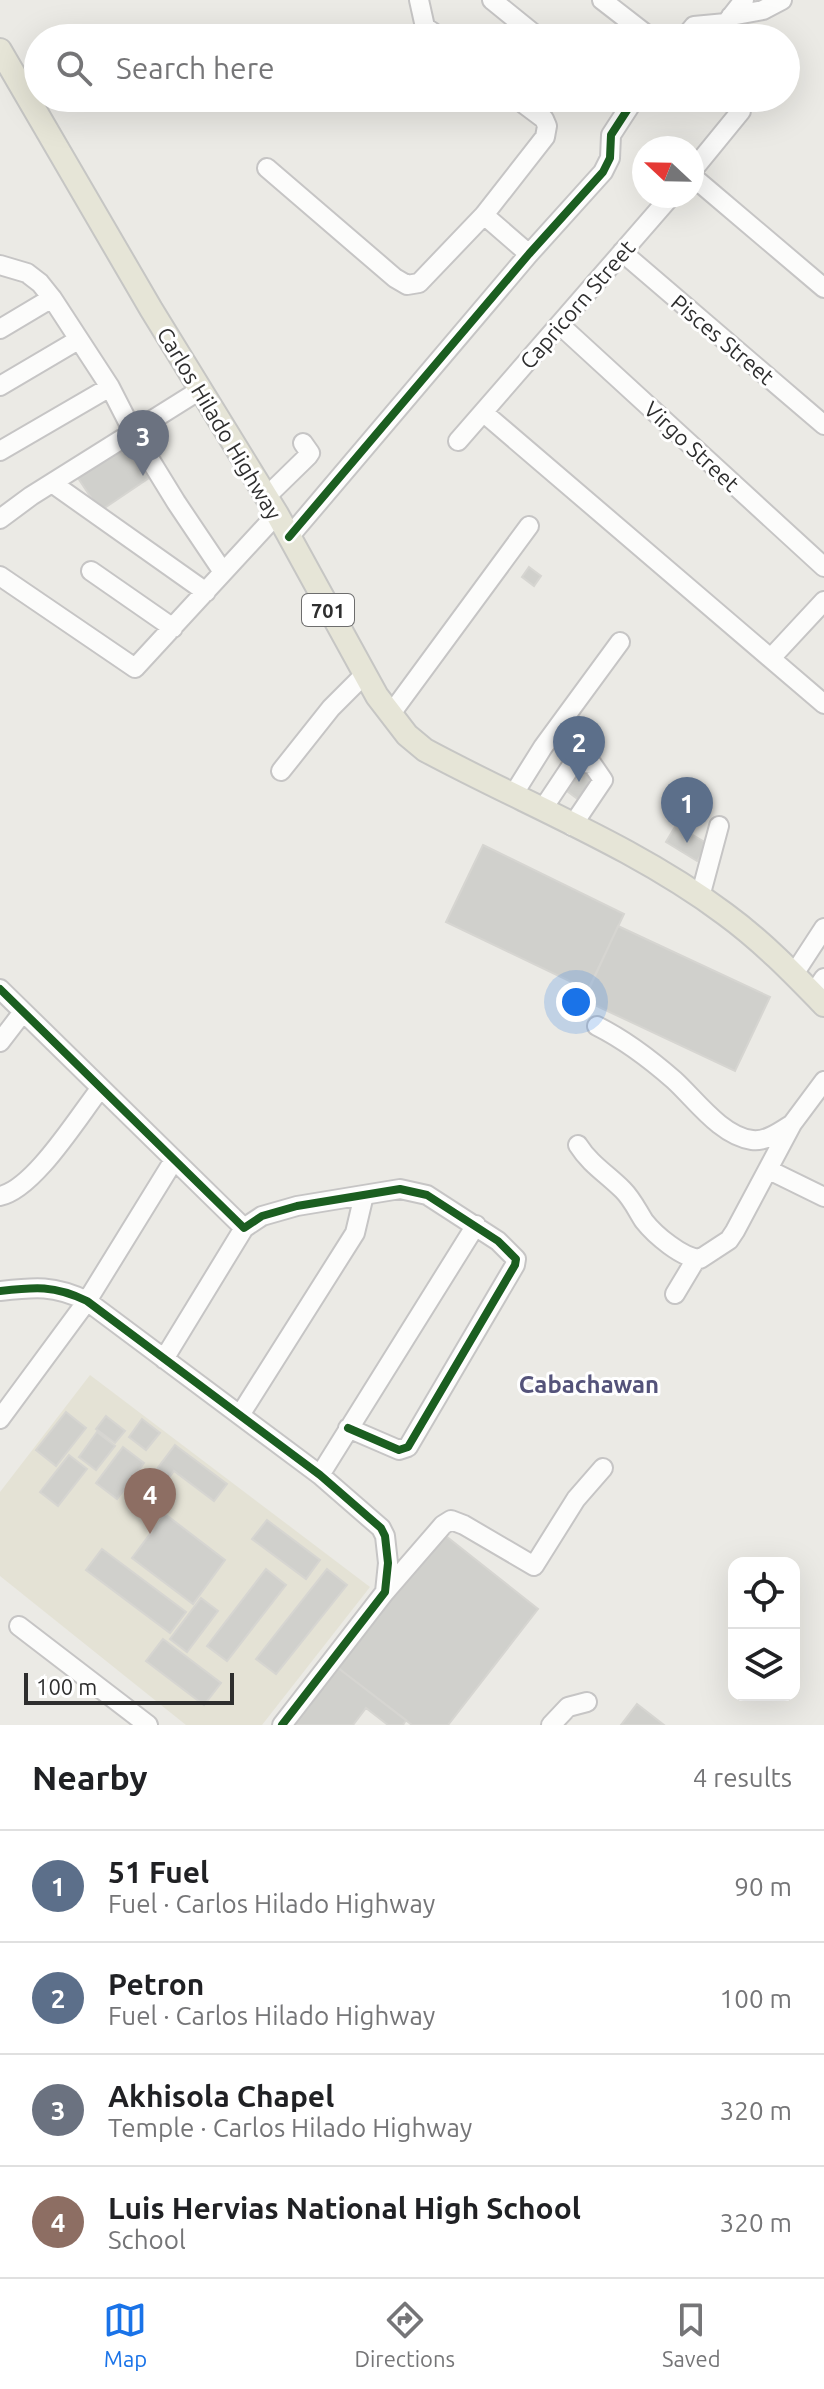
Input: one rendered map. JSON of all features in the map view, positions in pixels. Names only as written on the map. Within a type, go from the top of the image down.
[{"type":"main road","name":"Carlos Hilado Highway","points":[[0,50],[24,91]]},
{"type":"main road","name":"Carlos Hilado Highway","points":[[36,112],[271,506],[365,674],[390,715],[407,735],[425,750],[639,860],[700,897],[727,915],[820,993]]},
{"type":"street","points":[[419,0],[424,24]]},
{"type":"street","points":[[492,0],[522,24]]},
{"type":"street","points":[[602,0],[633,24]]},
{"type":"street","points":[[715,24],[726,23],[744,0]]},
{"type":"street","points":[[731,16],[763,10],[782,0]]},
{"type":"street","points":[[267,168],[407,285],[419,283],[484,215],[547,133],[544,119],[535,112]]},
{"type":"street","points":[[289,537],[608,165],[611,135],[621,112]]},
{"type":"street","points":[[704,159],[740,112]]},
{"type":"street","points":[[704,184],[824,288]]},
{"type":"street","name":"Capricorn Street","points":[[458,441],[660,208]]},
{"type":"street","points":[[484,215],[529,254]]},
{"type":"street","name":"Pisces Street","points":[[622,252],[824,425]]},
{"type":"street","points":[[0,265],[35,279],[52,298],[223,572]]},
{"type":"street","points":[[0,329],[52,298]]},
{"type":"street","name":"Virgo Street","points":[[560,325],[824,567]]},
{"type":"street","points":[[0,386],[78,340]]},
{"type":"street","points":[[0,451],[110,387]]},
{"type":"street","points":[[0,519],[200,390]]},
{"type":"street","points":[[484,413],[824,704]]},
{"type":"street","points":[[0,576],[133,668],[138,667],[223,572],[310,453],[303,443]]},
{"type":"street","points":[[52,483],[206,592]]},
{"type":"street","points":[[390,715],[529,526]]},
{"type":"street","points":[[91,571],[173,628]]},
{"type":"street","points":[[771,658],[824,601]]},
{"type":"street","points":[[513,795],[574,703],[620,642]]},
{"type":"street","points":[[281,771],[331,708],[365,674]]},
{"type":"street","points":[[542,810],[570,768],[578,762],[592,764],[603,780],[572,826]]},
{"type":"street","points":[[700,897],[719,826]]},
{"type":"street","points":[[794,974],[824,928]]},
{"type":"street","points":[[0,989],[244,1228]]},
{"type":"street","points":[[0,1042],[23,1012]]},
{"type":"street","points":[[597,1026],[621,1038],[672,1078],[720,1123],[740,1136],[758,1140],[792,1124]]},
{"type":"street","points":[[675,1294],[696,1259],[711,1254],[729,1240],[792,1124],[824,1081]]},
{"type":"street","points":[[0,1196],[13,1192],[33,1176],[100,1089]]},
{"type":"street","points":[[578,1145],[596,1167],[627,1194],[652,1230],[696,1259]]},
{"type":"street","points":[[0,1419],[87,1301],[174,1160]]},
{"type":"street","points":[[769,1170],[824,1197]]},
{"type":"street","points":[[164,1359],[244,1228],[262,1216],[297,1206],[400,1189],[427,1195],[476,1225],[508,1250],[517,1262],[408,1447],[399,1450],[348,1428]]},
{"type":"street","points":[[240,1415],[355,1233],[364,1195]]},
{"type":"street","points":[[320,1475],[476,1225]]},
{"type":"street","points":[[0,1291],[41,1287],[58,1289],[87,1301],[320,1475],[381,1528],[388,1563],[385,1592]]},
{"type":"street","points":[[282,1725],[385,1592],[435,1533],[451,1520],[534,1566],[576,1499],[603,1468]]},
{"type":"street","points":[[19,1626],[148,1725]]},
{"type":"street","points":[[551,1725],[568,1707],[587,1702]]},
{"type":"shaded area","points":[[90,1375],[370,1587],[262,1725],[186,1725],[0,1576],[0,1492]]},
{"type":"building","points":[[127,445],[149,478],[100,511],[78,478]]},
{"type":"building","points":[[529,567],[541,576],[534,586],[522,577]]},
{"type":"building","points":[[580,764],[596,775],[579,800],[563,788]]},
{"type":"building","points":[[676,825],[708,844],[697,861],[666,842]]},
{"type":"building","points":[[483,845],[624,914],[588,990],[446,922]]},
{"type":"building","points":[[618,926],[770,997],[735,1071],[584,1000]]},
{"type":"building","points":[[66,1412],[86,1428],[56,1466],[36,1450]]},
{"type":"building","points":[[106,1416],[125,1431],[115,1443],[96,1429]]},
{"type":"building","points":[[142,1419],[160,1433],[146,1450],[129,1437]]},
{"type":"building","points":[[97,1432],[115,1446],[96,1470],[79,1457]]},
{"type":"building","points":[[175,1445],[227,1484],[214,1501],[174,1471],[144,1511],[132,1502]]},
{"type":"building","points":[[123,1447],[144,1463],[117,1499],[96,1483]]},
{"type":"building","points":[[69,1455],[87,1469],[58,1506],[40,1492]]},
{"type":"building","points":[[165,1514],[225,1560],[193,1604],[132,1558]]},
{"type":"building","points":[[267,1520],[320,1560],[306,1579],[252,1539]]},
{"type":"building","points":[[437,1529],[538,1609],[448,1725],[412,1725],[333,1664]]},
{"type":"building","points":[[102,1549],[186,1612],[170,1633],[86,1570]]},
{"type":"building","points":[[266,1569],[286,1585],[227,1661],[207,1646]]},
{"type":"building","points":[[327,1569],[347,1585],[276,1674],[256,1659]]},
{"type":"building","points":[[201,1598],[218,1611],[187,1652],[170,1639]]},
{"type":"building","points":[[163,1639],[221,1683],[204,1705],[146,1661]]},
{"type":"building","points":[[333,1664],[406,1720],[403,1725],[388,1725],[366,1708],[353,1725],[286,1725]]},
{"type":"building","points":[[637,1704],[664,1725],[621,1725]]},
{"type":"cycle path","points":[[289,537],[529,254],[603,172],[610,158],[611,135],[626,112]]},
{"type":"cycle path","points":[[0,989],[244,1228],[262,1216],[297,1206],[400,1189],[427,1195],[498,1241],[516,1259],[408,1447],[399,1450],[348,1428]]},
{"type":"cycle path","points":[[0,1291],[44,1288],[87,1301],[320,1475],[381,1528],[388,1563],[385,1592],[282,1725]]},
{"type":"place","name":"Akhisola Chapel","points":[[143,476]]},
{"type":"place","name":"Petron","points":[[579,782]]},
{"type":"place","name":"51 Fuel","points":[[687,843]]},
{"type":"place","name":"Luis Hervias National High School","points":[[150,1534]]},
{"type":"district","name":"Cabachawan","points":[[589,1384]]}]
